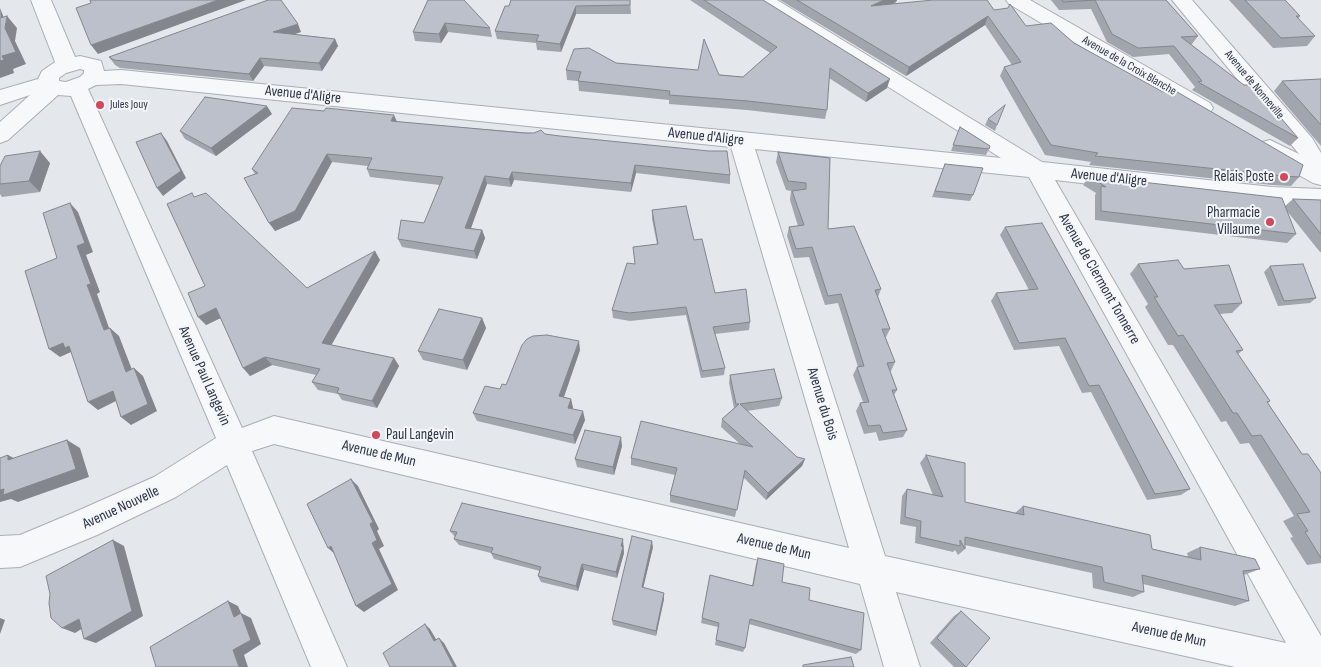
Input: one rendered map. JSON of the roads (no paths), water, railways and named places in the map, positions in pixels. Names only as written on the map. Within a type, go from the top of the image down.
[{"type":"street","name":"Avenue Paul Langevin","points":[[41,0],[66,60],[77,75],[80,94],[234,444],[329,667]]},
{"type":"street","name":"Avenue de Clermont Tonnerre","points":[[764,0],[1037,170],[1318,667]]},
{"type":"street","name":"Avenue de la Croix Blanche","points":[[1016,0],[1218,117]]},
{"type":"street","name":"Avenue de Nonneville","points":[[1182,0],[1304,143],[1319,167]]},
{"type":"street","name":"Avenue d'Aligre","points":[[0,98],[77,75],[130,78],[1037,170],[1272,196],[1321,198]]},
{"type":"street","points":[[0,134],[41,97],[77,75]]},
{"type":"street","points":[[1251,137],[1319,167]]},
{"type":"street","name":"Avenue du Bois","points":[[741,141],[902,667]]},
{"type":"street","name":"Avenue de Mun","points":[[234,444],[274,430],[872,570],[1318,667]]},
{"type":"street","name":"Avenue Nouvelle","points":[[0,552],[20,551],[86,524],[165,487],[234,444]]},
{"type":"place","name":"Jules Jouy","points":[[100,105]]},
{"type":"place","name":"Relais Poste","points":[[1284,177]]},
{"type":"place","name":"Pharmacie Villaume","points":[[1270,222]]},
{"type":"place","name":"Paul Langevin","points":[[376,435]]}]
